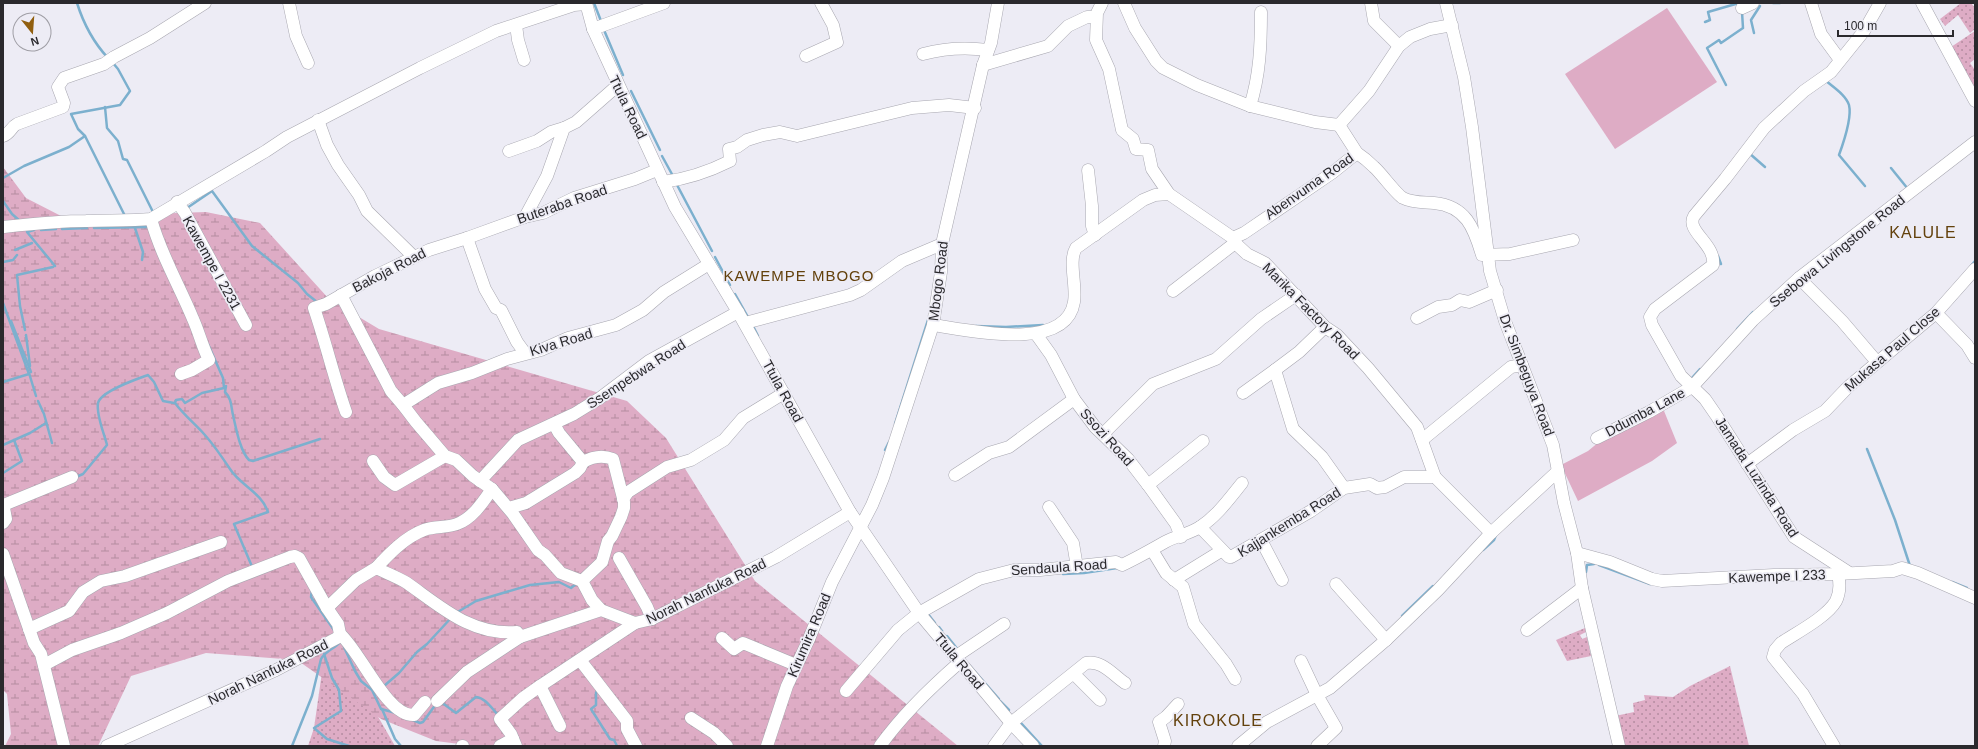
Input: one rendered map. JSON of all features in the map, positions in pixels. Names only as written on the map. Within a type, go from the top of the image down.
[{"type":"street","points":[[3,119],[7,133],[18,124],[64,106],[58,86],[64,78],[104,64],[150,38],[205,3]]},
{"type":"street","points":[[289,3],[296,36],[308,63]]},
{"type":"street","points":[[3,227],[86,220],[129,221],[151,219],[177,202],[223,177],[287,137],[318,120],[483,37],[574,5],[586,3]]},
{"type":"street","name":"Ttula Road","points":[[586,3],[593,29],[617,86],[675,207],[745,323],[850,512],[919,613],[1033,746]]},
{"type":"street","points":[[593,29],[664,3]]},
{"type":"street","points":[[806,56],[834,45],[837,41],[833,25],[821,3]]},
{"type":"street","name":"Mbogo Road","points":[[860,527],[878,492],[933,325],[941,272],[942,244],[975,108],[985,50],[992,42],[998,3]]},
{"type":"street","points":[[933,325],[1002,334],[1036,334],[1060,325],[1068,318],[1075,301],[1074,252],[1076,248],[1143,200],[1169,194],[1152,169],[1148,150],[1136,150],[1133,140],[1122,130],[1109,69],[1096,40],[1096,17],[1102,3]]},
{"type":"street","points":[[1124,3],[1135,28],[1156,61],[1163,68],[1197,85],[1250,106],[1314,122],[1339,124],[1369,91],[1399,46],[1410,37],[1430,29],[1452,25]]},
{"type":"street","points":[[1371,3],[1374,21],[1399,46]]},
{"type":"street","name":"Dr. Simbeguya Road","points":[[1446,3],[1464,77],[1472,127],[1481,256],[1490,271],[1497,290],[1505,321],[1553,445],[1577,553],[1582,588],[1619,746]]},
{"type":"street","points":[[1811,3],[1821,34],[1840,60],[1864,31],[1880,3]]},
{"type":"street","points":[[1922,3],[1975,101]]},
{"type":"street","points":[[1250,106],[1257,80],[1261,48],[1261,12]]},
{"type":"street","points":[[983,65],[1048,46],[1068,26],[1087,17],[1096,17]]},
{"type":"street","points":[[516,25],[518,40],[524,60]]},
{"type":"street","points":[[923,54],[959,48],[985,50]]},
{"type":"street","name":"Jamada Luzinda Road","points":[[1840,60],[1831,72],[1804,91],[1764,128],[1725,180],[1691,220],[1692,226],[1714,258],[1712,265],[1655,308],[1650,317],[1652,325],[1678,371],[1705,399],[1794,537],[1843,573]]},
{"type":"street","points":[[509,151],[538,141],[551,132],[576,122],[617,86]]},
{"type":"street","points":[[663,182],[686,179],[730,161],[729,149],[753,137],[780,132],[797,136],[922,107],[959,105],[975,108]]},
{"type":"street","points":[[318,120],[327,145],[338,165],[359,195],[367,211],[414,257]]},
{"type":"street","name":"Abenvuma Road","points":[[1173,291],[1244,233],[1332,173],[1357,153],[1339,124]]},
{"type":"street","points":[[525,217],[548,176],[564,128]]},
{"type":"street","name":"Ssebowa Livingstone Road","points":[[1692,387],[1748,326],[1799,278],[1975,142]]},
{"type":"street","points":[[1357,153],[1373,166],[1402,198],[1411,202],[1434,203],[1446,206],[1466,218],[1477,236],[1481,256],[1510,254],[1573,240]]},
{"type":"street","name":"Buteraba Road","points":[[468,238],[525,217],[542,213],[574,198],[635,179],[657,170]]},
{"type":"street","points":[[1088,170],[1092,206],[1092,226],[1095,235]]},
{"type":"street","name":"Marika Factory Road","points":[[1169,194],[1234,241],[1247,254],[1265,263],[1326,327],[1337,335],[1368,368],[1417,427],[1435,477],[1463,503],[1491,534]]},
{"type":"street","name":"Kawempe I 2231","points":[[177,202],[185,213],[246,325]]},
{"type":"street","points":[[151,219],[158,243],[194,321],[198,337],[209,360],[192,370],[181,374]]},
{"type":"street","points":[[468,238],[485,288],[496,308],[501,310],[517,342],[525,353]]},
{"type":"street","name":"Bakoja Road","points":[[346,412],[338,384],[327,357],[326,344],[314,308],[326,304],[375,276],[429,250],[468,238]]},
{"type":"street","points":[[745,323],[850,295],[861,290],[902,260],[942,244]]},
{"type":"street","name":"Kiva Road","points":[[404,405],[438,383],[472,373],[525,353],[541,350],[568,338],[616,325],[643,310],[664,292],[709,264]]},
{"type":"street","name":"Mukasa Paul Close","points":[[1747,464],[1793,430],[1825,411],[1848,387],[1936,313],[1975,269]]},
{"type":"street","points":[[1799,278],[1842,321],[1877,362]]},
{"type":"street","points":[[1417,318],[1438,307],[1452,305],[1460,300],[1469,302],[1497,290]]},
{"type":"street","points":[[340,634],[353,647],[382,693],[398,710],[414,715],[467,672],[520,638],[601,610],[592,600],[582,581],[561,573],[545,555],[538,550],[509,508],[492,489],[473,476],[456,460],[445,456],[391,391],[342,295]]},
{"type":"street","points":[[1103,434],[1153,384],[1216,359],[1261,319],[1296,296]]},
{"type":"street","name":"Ssempebwa Road","points":[[480,481],[518,440],[574,414],[600,398],[649,361],[738,312]]},
{"type":"street","points":[[1936,313],[1962,339],[1975,358]]},
{"type":"street","points":[[1243,393],[1299,352],[1326,327]]},
{"type":"street","name":"Ssozi Road","points":[[1036,334],[1051,355],[1074,399],[1095,427],[1128,459],[1176,524],[1181,537]]},
{"type":"street","points":[[1422,440],[1511,367],[1522,365]]},
{"type":"street","points":[[1275,370],[1293,429],[1322,456],[1344,488]]},
{"type":"street","name":"Ddumba Lane","points":[[1597,438],[1649,412],[1692,387]]},
{"type":"street","points":[[623,499],[628,492],[667,467],[691,460],[724,440],[743,418],[784,393]]},
{"type":"street","points":[[955,475],[989,453],[1009,447],[1074,399]]},
{"type":"street","points":[[554,424],[559,433],[583,462]]},
{"type":"street","points":[[1148,485],[1203,441]]},
{"type":"street","points":[[373,461],[384,477],[395,485],[445,456]]},
{"type":"street","points":[[509,508],[526,503],[563,480],[580,468],[583,462],[604,456],[613,459],[624,508],[612,536],[608,541],[602,562],[582,581]]},
{"type":"street","points":[[1238,746],[1267,722],[1330,688],[1386,640],[1438,590],[1491,534],[1558,471]]},
{"type":"street","points":[[3,523],[6,519],[4,508],[6,504],[72,477]]},
{"type":"street","name":"Kajjankemba Road","points":[[1200,527],[1222,551],[1231,557],[1311,511],[1344,488],[1370,484],[1377,488],[1385,487],[1404,477],[1435,477]]},
{"type":"street","name":"Sendaula Road","points":[[846,691],[898,630],[919,613],[987,576],[1014,570],[1040,570],[1116,562],[1122,565],[1167,541],[1181,537],[1200,527],[1221,509],[1242,483]]},
{"type":"street","points":[[328,608],[356,580],[376,568],[400,545],[416,534],[429,529],[457,524],[480,506],[492,489]]},
{"type":"street","points":[[1049,507],[1073,543],[1077,567]]},
{"type":"street","name":"Norah Nanfuka Road","points":[[601,610],[635,623],[652,619],[776,557],[850,512]]},
{"type":"street","name":"Kirumira Road","points":[[767,746],[787,686],[809,639],[830,587],[860,527]]},
{"type":"street","points":[[1262,540],[1282,580]]},
{"type":"street","points":[[30,629],[69,611],[84,592],[96,583],[125,576],[221,542]]},
{"type":"street","points":[[1152,550],[1163,569],[1183,587],[1186,592],[1194,624],[1226,664],[1235,679]]},
{"type":"street","points":[[1174,580],[1222,551]]},
{"type":"street","name":"Kawempe I 233","points":[[1577,553],[1610,562],[1652,580],[1662,581],[1893,571],[1902,568],[1918,573],[1975,598]]},
{"type":"street","points":[[3,554],[44,665],[64,746]]},
{"type":"street","name":"Norah Nanfuka Road","points":[[44,665],[72,650],[121,633],[155,618],[228,581],[290,557],[296,556],[299,558],[338,624],[340,634],[321,648],[276,670],[107,746]]},
{"type":"street","points":[[619,558],[647,607],[652,619]]},
{"type":"street","points":[[376,568],[395,577],[440,609],[477,628],[490,632],[516,632],[520,638]]},
{"type":"street","points":[[1834,746],[1803,694],[1773,657],[1775,650],[1781,643],[1831,608],[1838,596],[1843,573]]},
{"type":"street","points":[[1336,584],[1386,640]]},
{"type":"street","points":[[1527,630],[1582,588]]},
{"type":"street","points":[[500,746],[515,743],[500,719],[523,698],[635,623]]},
{"type":"street","points":[[880,746],[899,720],[958,660],[1004,624]]},
{"type":"street","points":[[722,638],[734,649],[743,643],[796,665]]},
{"type":"street","points":[[580,660],[627,721],[627,729],[636,746]]},
{"type":"street","points":[[1301,661],[1317,695],[1336,728],[1317,746]]},
{"type":"street","points":[[994,746],[1012,723],[1086,663],[1093,662],[1102,665],[1125,683]]},
{"type":"street","points":[[1074,674],[1100,700]]},
{"type":"street","points":[[540,686],[560,726]]},
{"type":"street","points":[[1164,746],[1165,741],[1159,722],[1178,704]]},
{"type":"street","points":[[691,718],[714,733],[727,746]]},
{"type":"green space","points":[[1961,3],[1971,3],[1975,8],[1975,29],[1970,33],[1958,15],[1945,26],[1940,19]]},
{"type":"green space","points":[[1667,8],[1717,82],[1615,149],[1565,74]]},
{"type":"green space","points":[[1975,31],[1975,59],[1970,63],[1975,70],[1975,91],[1948,49]]},
{"type":"green space","points":[[3,167],[26,198],[63,217],[206,212],[260,223],[329,299],[379,329],[627,401],[666,438],[755,581],[958,746],[475,746],[436,741],[381,719],[297,660],[206,653],[131,676],[98,746],[5,746],[11,734],[7,694],[3,690]]},
{"type":"green space","points":[[1662,406],[1677,443],[1652,461],[1578,501],[1561,465],[1588,451],[1605,437]]},
{"type":"green space","points":[[1585,628],[1586,632],[1580,635],[1582,639],[1587,637],[1591,656],[1567,661],[1556,640]]},
{"type":"green space","points":[[1730,666],[1749,746],[1622,746],[1615,716],[1634,712],[1633,703],[1645,700],[1644,695],[1673,697],[1690,686]]},
{"type":"green space","points":[[322,672],[358,682],[395,746],[308,746],[314,728]]},
{"type":"waterway","points":[[77,3],[82,18],[98,46],[108,58]]},
{"type":"waterway","points":[[594,3],[601,21]]},
{"type":"waterway","points":[[1705,22],[1710,20],[1708,12],[1739,3]]},
{"type":"waterway","points":[[1773,3],[1780,3]]},
{"type":"waterway","points":[[1754,33],[1751,20],[1760,6]]},
{"type":"waterway","points":[[1726,85],[1707,48],[1719,40],[1721,43],[1743,28],[1742,12]]},
{"type":"waterway","points":[[604,30],[623,75]]},
{"type":"waterway","points":[[113,63],[130,91],[120,105],[71,114],[78,129],[85,136],[125,216]]},
{"type":"waterway","points":[[1825,80],[1842,95],[1849,105],[1850,110],[1848,123],[1839,155],[1865,186]]},
{"type":"waterway","points":[[631,91],[660,150]]},
{"type":"waterway","points":[[105,107],[107,128],[118,141],[123,159],[127,160],[154,214]]},
{"type":"waterway","points":[[3,178],[24,166],[69,147],[85,136]]},
{"type":"waterway","points":[[1749,153],[1765,167]]},
{"type":"waterway","points":[[662,156],[673,176]]},
{"type":"waterway","points":[[1891,168],[1908,189]]},
{"type":"waterway","points":[[676,183],[712,251]]},
{"type":"waterway","points":[[187,208],[212,191],[252,246],[298,283],[307,294],[317,302]]},
{"type":"waterway","points":[[3,201],[12,214],[20,221]]},
{"type":"waterway","points":[[94,228],[149,227]]},
{"type":"waterway","points":[[62,229],[87,228]]},
{"type":"waterway","points":[[135,228],[143,252],[142,260]]},
{"type":"waterway","points":[[41,230],[56,229]]},
{"type":"waterway","points":[[34,230],[27,232],[55,266]]},
{"type":"waterway","points":[[15,250],[32,243]]},
{"type":"waterway","points":[[3,262],[13,260],[17,255]]},
{"type":"waterway","points":[[1718,256],[1721,264]]},
{"type":"waterway","points":[[715,257],[730,285]]},
{"type":"waterway","points":[[1971,266],[1975,261]]},
{"type":"waterway","points":[[25,330],[20,306],[17,275],[53,267]]},
{"type":"waterway","points":[[735,294],[749,319]]},
{"type":"waterway","points":[[3,303],[29,374],[3,382]]},
{"type":"waterway","points":[[1737,329],[1753,312]]},
{"type":"waterway","points":[[895,424],[928,320]]},
{"type":"waterway","points":[[11,321],[31,372]]},
{"type":"waterway","points":[[976,326],[1006,327],[1043,325]]},
{"type":"waterway","points":[[754,328],[758,336]]},
{"type":"waterway","points":[[26,335],[30,366]]},
{"type":"waterway","points":[[208,344],[223,378],[224,388],[226,386],[225,392],[230,400],[239,439],[243,451],[249,460],[253,461],[320,439]]},
{"type":"waterway","points":[[1691,379],[1700,369]]},
{"type":"waterway","points":[[29,373],[36,396]]},
{"type":"waterway","points":[[76,477],[83,474],[107,445],[99,418],[98,408],[98,403],[106,394],[120,386],[148,375],[154,382],[163,401],[174,403]]},
{"type":"waterway","points":[[224,388],[202,393],[185,403],[182,399],[176,400],[175,403],[208,438],[234,475],[256,494],[265,505],[268,512],[234,524],[253,569]]},
{"type":"waterway","points":[[38,401],[44,414],[52,443]]},
{"type":"waterway","points":[[3,445],[30,433],[46,423]]},
{"type":"waterway","points":[[3,473],[22,461],[14,440]]},
{"type":"waterway","points":[[885,450],[889,442]]},
{"type":"waterway","points":[[1867,449],[1895,520],[1910,566]]},
{"type":"waterway","points":[[1483,550],[1494,540],[1496,535]]},
{"type":"waterway","points":[[1586,572],[1587,565],[1594,564]]},
{"type":"waterway","points":[[1599,565],[1650,584]]},
{"type":"waterway","points":[[1063,574],[1084,573],[1117,568]]},
{"type":"waterway","points":[[456,613],[476,601],[530,585],[559,582],[571,588],[576,584]]},
{"type":"waterway","points":[[1952,582],[1967,588]]},
{"type":"waterway","points":[[1402,616],[1433,586]]},
{"type":"waterway","points":[[312,590],[311,597],[334,630]]},
{"type":"waterway","points":[[928,614],[935,623]]},
{"type":"waterway","points":[[381,685],[384,686],[399,673],[417,652],[427,644],[451,618]]},
{"type":"waterway","points":[[939,627],[942,631]]},
{"type":"waterway","points":[[947,636],[959,651]]},
{"type":"waterway","points":[[292,746],[312,696],[321,659],[341,641]]},
{"type":"waterway","points":[[344,647],[355,671],[361,681],[372,690],[381,709],[396,713]]},
{"type":"waterway","points":[[324,654],[332,678],[339,690],[341,711],[314,728],[327,739],[349,746]]},
{"type":"waterway","points":[[970,666],[999,699]]},
{"type":"waterway","points":[[598,688],[596,693],[596,705],[591,709],[610,739],[614,740],[617,746]]},
{"type":"waterway","points":[[441,702],[456,713],[476,697],[483,699],[499,716]]},
{"type":"waterway","points":[[1000,701],[1009,710]]},
{"type":"waterway","points":[[413,720],[420,723],[423,722],[436,704]]},
{"type":"waterway","points":[[382,709],[395,739],[401,746]]},
{"type":"waterway","points":[[1021,723],[1042,746]]},
{"type":"district","name":"KALULE","points":[[1923,232]]},
{"type":"district","name":"KAWEMPE MBOGO","points":[[799,275]]},
{"type":"district","name":"KIROKOLE","points":[[1218,720]]}]
